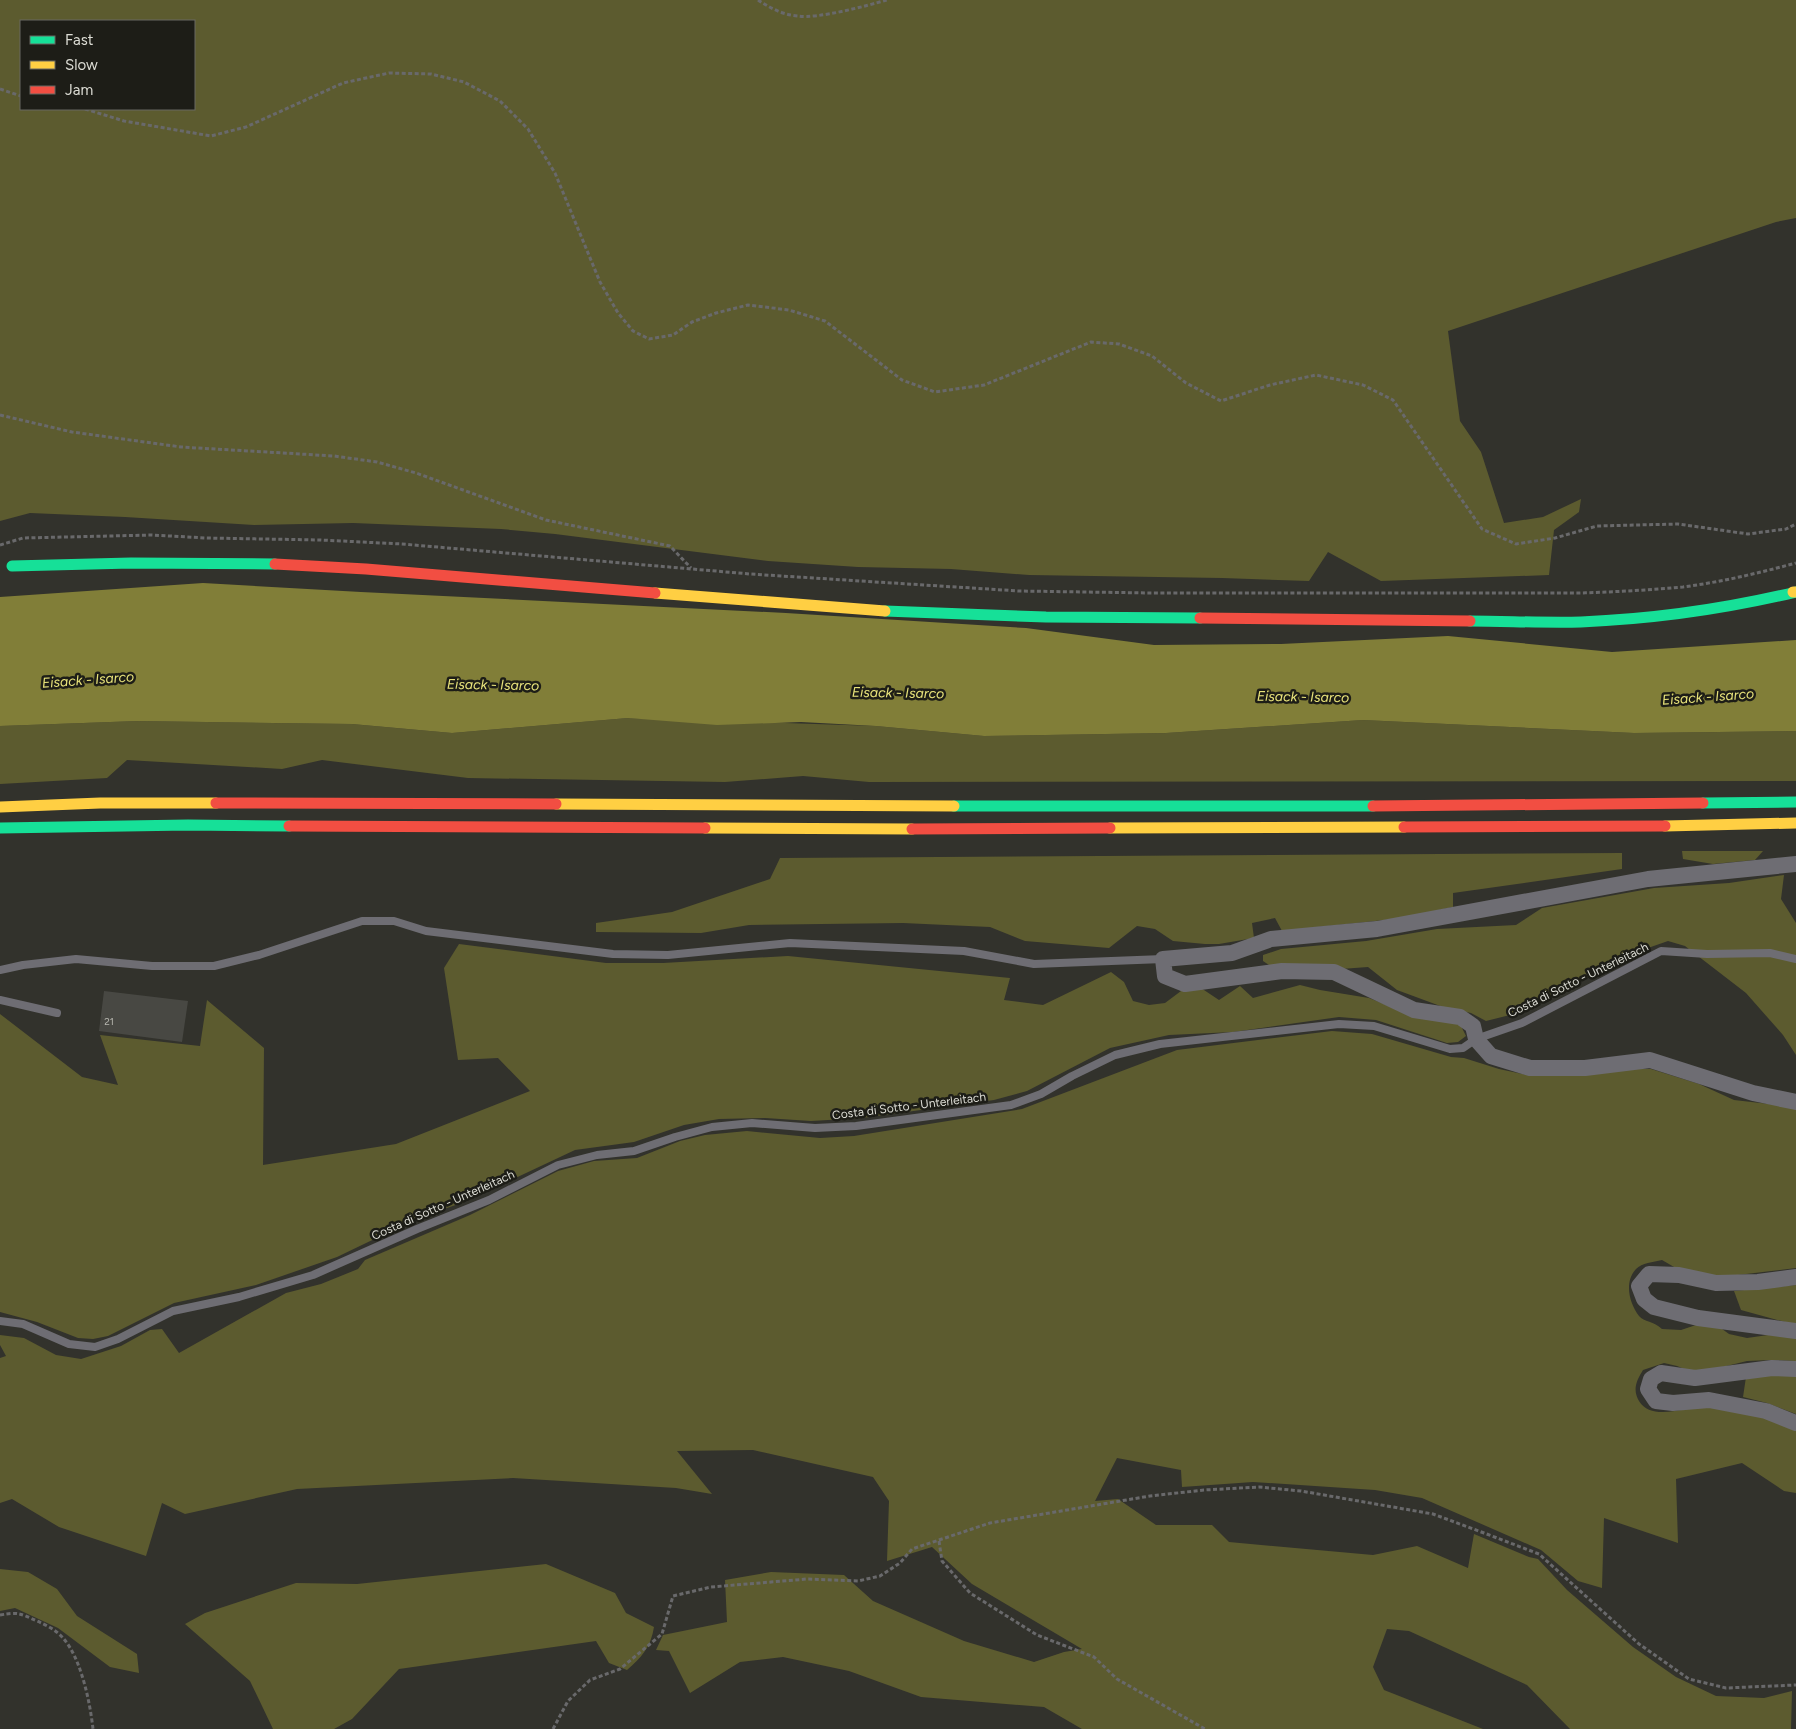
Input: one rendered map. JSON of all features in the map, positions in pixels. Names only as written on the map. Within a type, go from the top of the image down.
[{"type":"main road","points":[[12,566],[131,563],[255,563],[366,569],[801,605],[922,613],[1046,617],[1579,622],[1643,619],[1718,609],[1795,592]]},
{"type":"main road","points":[[0,807],[100,803],[1000,806],[1796,802]]},
{"type":"main road","points":[[0,828],[188,825],[991,829],[1676,826],[1796,823]]},
{"type":"street","points":[[1796,864],[1648,879],[1377,929],[1271,939],[1232,953],[1163,958],[1166,976],[1185,984],[1282,971],[1334,972],[1414,1010],[1460,1017],[1473,1026],[1476,1039],[1491,1056],[1530,1068],[1584,1068],[1650,1060],[1753,1094],[1796,1102]]},
{"type":"street","points":[[1796,1277],[1758,1282],[1716,1284],[1679,1275],[1648,1274],[1640,1286],[1644,1299],[1654,1308],[1698,1318],[1796,1332]]},
{"type":"street","points":[[1796,1369],[1772,1368],[1695,1378],[1661,1373],[1651,1379],[1648,1389],[1656,1401],[1709,1400],[1766,1411],[1796,1423]]},
{"type":"lane","points":[[0,970],[76,958],[152,966],[214,966],[259,955],[362,921],[394,921],[426,931],[613,954],[668,955],[790,943],[964,951],[1034,964],[1163,958]]},
{"type":"lane","name":"Costa di Sotto - Unterleitach","points":[[0,1321],[23,1324],[69,1344],[95,1347],[118,1339],[172,1311],[239,1297],[313,1275],[417,1228],[488,1200],[558,1165],[597,1155],[634,1151],[712,1127],[752,1123],[815,1128],[856,1126],[1012,1105],[1041,1094],[1115,1055],[1170,1043],[1338,1024],[1374,1026],[1450,1048],[1463,1048],[1476,1039],[1522,1023],[1661,951],[1707,954],[1770,953],[1796,959]]},
{"type":"lane","points":[[0,1000],[57,1013]]},
{"type":"path","points":[[758,0],[777,12],[799,16],[817,15],[887,0]]},
{"type":"path","points":[[88,110],[124,121],[211,136],[246,127],[343,83],[389,73],[431,74],[464,82],[500,101],[528,129],[555,173],[600,282],[633,331],[649,339],[674,335],[692,322],[716,313],[748,305],[788,310],[826,321],[902,380],[934,392],[984,385],[1091,342],[1119,344],[1152,356],[1186,383],[1222,401],[1270,385],[1316,375],[1363,385],[1393,400],[1482,529],[1516,544],[1555,538],[1597,526],[1678,524],[1748,534],[1786,529],[1796,524]]},
{"type":"path","points":[[0,89],[20,96]]},
{"type":"path","points":[[0,415],[72,432],[181,446],[334,456],[377,462],[416,473],[546,520],[670,546],[692,569],[750,574],[1019,591],[1150,593],[1580,593],[1685,586],[1748,576],[1796,563]]},
{"type":"path","points":[[0,546],[23,538]]},
{"type":"path","points":[[554,1729],[568,1701],[590,1680],[620,1669],[662,1634],[673,1596],[711,1587],[806,1579],[858,1581],[880,1576],[900,1563],[912,1549],[999,1522],[1150,1496],[1204,1490],[1259,1487],[1301,1491],[1433,1514],[1539,1554],[1639,1644],[1689,1679],[1726,1688],[1796,1685]]},
{"type":"path","points":[[939,1541],[942,1561],[970,1593],[1037,1635],[1094,1657],[1117,1679],[1205,1729]]},
{"type":"path","points":[[0,1614],[16,1612],[49,1627],[62,1636],[69,1646],[86,1687],[93,1729]]},
{"type":"shaded area","points":[[0,0],[1796,0],[1796,218],[1776,222],[1448,331],[1460,421],[1481,452],[1504,523],[1543,517],[1581,499],[1579,512],[1554,530],[1549,575],[1381,581],[1328,552],[1309,581],[1029,575],[951,569],[858,567],[768,561],[501,529],[353,523],[254,525],[30,513],[0,521]]},
{"type":"shaded area","points":[[628,718],[876,726],[984,736],[1166,733],[1363,720],[1634,733],[1796,731],[1796,781],[869,782],[803,776],[725,782],[468,778],[322,760],[282,769],[127,760],[107,778],[0,784],[0,726],[138,721],[352,724],[452,733]]},
{"type":"shaded area","points":[[1682,851],[1763,851],[1755,860],[1713,864],[1683,859]]},
{"type":"shaded area","points":[[1622,853],[1622,869],[1453,893],[1453,907],[1403,918],[1282,931],[1275,918],[1252,923],[1254,938],[1219,944],[1173,941],[1155,929],[1137,926],[1109,948],[1025,941],[990,927],[903,923],[749,925],[701,933],[596,932],[596,923],[672,912],[770,879],[780,858]]},
{"type":"shaded area","points":[[1784,875],[1781,899],[1796,923],[1796,1055],[1783,1035],[1746,993],[1685,946],[1668,941],[1648,948],[1510,1015],[1486,1021],[1471,1013],[1443,1007],[1397,990],[1368,967],[1341,969],[1272,967],[1263,961],[1263,955],[1281,949],[1366,941],[1437,929],[1516,925],[1542,908],[1654,888],[1729,883]]},
{"type":"shaded area","points":[[459,944],[606,963],[663,963],[788,956],[1010,978],[1004,1000],[1043,1005],[1111,972],[1124,982],[1133,1001],[1149,1005],[1165,1003],[1181,991],[1201,988],[1219,1000],[1240,986],[1253,998],[1300,985],[1369,998],[1399,1010],[1460,1024],[1466,1036],[1458,1042],[1447,1043],[1376,1020],[1339,1017],[1233,1032],[1169,1035],[1110,1048],[1027,1091],[994,1100],[862,1118],[811,1121],[765,1118],[719,1119],[684,1125],[634,1142],[575,1150],[464,1202],[416,1219],[337,1257],[256,1285],[174,1303],[108,1336],[93,1339],[78,1338],[37,1322],[0,1312],[0,1014],[82,1077],[118,1085],[100,1035],[200,1046],[207,1000],[264,1048],[263,1165],[396,1144],[530,1091],[498,1058],[458,1060],[444,968]]},
{"type":"shaded area","points":[[1332,1031],[1372,1034],[1451,1057],[1464,1058],[1499,1069],[1532,1076],[1572,1075],[1623,1069],[1651,1069],[1699,1084],[1734,1100],[1796,1107],[1796,1268],[1713,1278],[1681,1271],[1662,1260],[1638,1267],[1632,1274],[1629,1292],[1630,1299],[1639,1316],[1662,1329],[1681,1330],[1696,1325],[1718,1326],[1729,1334],[1747,1338],[1768,1335],[1796,1336],[1796,1361],[1747,1361],[1710,1370],[1692,1372],[1664,1363],[1643,1370],[1637,1381],[1636,1392],[1639,1401],[1645,1408],[1653,1411],[1673,1411],[1703,1405],[1722,1406],[1744,1411],[1796,1429],[1796,1493],[1784,1491],[1742,1463],[1676,1479],[1678,1543],[1604,1518],[1602,1588],[1578,1581],[1541,1550],[1422,1498],[1375,1490],[1253,1482],[1182,1487],[1181,1470],[1117,1458],[1095,1501],[1118,1499],[1156,1525],[1212,1525],[1229,1542],[1373,1555],[1417,1546],[1468,1568],[1474,1534],[1538,1559],[1567,1590],[1633,1647],[1676,1677],[1716,1696],[1764,1698],[1792,1691],[1791,1729],[1570,1729],[1527,1685],[1409,1631],[1387,1629],[1373,1667],[1384,1690],[1483,1729],[1082,1729],[1044,1707],[921,1697],[849,1671],[783,1657],[740,1662],[690,1693],[669,1651],[656,1650],[663,1635],[727,1622],[725,1580],[771,1572],[844,1575],[873,1601],[964,1641],[1034,1662],[1064,1652],[1082,1649],[972,1584],[932,1547],[887,1561],[889,1501],[873,1477],[753,1450],[677,1451],[712,1494],[676,1488],[513,1478],[297,1489],[185,1514],[162,1503],[146,1556],[59,1527],[12,1499],[0,1503],[0,1358],[6,1356],[0,1345],[0,1335],[24,1338],[56,1355],[81,1359],[121,1346],[150,1330],[162,1329],[179,1353],[286,1293],[321,1284],[358,1269],[365,1260],[470,1215],[558,1171],[594,1161],[637,1158],[680,1141],[705,1135],[747,1131],[820,1138],[854,1136],[1022,1109],[1177,1050]]},
{"type":"shaded area","points":[[1796,1285],[1796,1325],[1741,1310],[1734,1291]]},
{"type":"shaded area","points":[[1766,1374],[1796,1375],[1796,1414],[1767,1403],[1743,1397],[1746,1377]]},
{"type":"shaded area","points":[[546,1564],[615,1593],[626,1613],[654,1627],[645,1652],[627,1670],[609,1663],[596,1641],[399,1669],[352,1719],[334,1729],[273,1729],[250,1681],[185,1624],[205,1613],[296,1583],[357,1584]]},
{"type":"shaded area","points":[[0,1569],[28,1572],[57,1589],[77,1616],[137,1654],[139,1673],[110,1667],[58,1628],[15,1608],[0,1611]]},
{"type":"water","name":"Eisack - Isarco","points":[[203,583],[786,613],[1026,628],[1154,645],[1281,644],[1448,636],[1612,652],[1796,640],[1796,731],[1634,733],[1363,720],[1166,733],[984,736],[876,726],[801,722],[717,725],[628,718],[452,733],[352,724],[138,721],[0,726],[0,597]]},
{"type":"building","points":[[104,991],[188,1001],[182,1042],[99,1031]]},
{"type":"traffic: fast","points":[[12,566],[131,563],[275,564]]},
{"type":"traffic: fast","points":[[1470,621],[1608,621],[1716,608],[1796,592]]},
{"type":"traffic: fast","points":[[885,611],[1046,617],[1200,618]]},
{"type":"traffic: fast","points":[[1703,803],[1796,802]]},
{"type":"traffic: fast","points":[[954,806],[1373,806]]},
{"type":"traffic: fast","points":[[0,828],[188,825],[289,826]]},
{"type":"traffic: slow","points":[[655,593],[885,611]]},
{"type":"traffic: slow","points":[[0,807],[100,803],[216,803]]},
{"type":"traffic: slow","points":[[556,804],[954,806]]},
{"type":"traffic: slow","points":[[1665,826],[1796,823]]},
{"type":"traffic: slow","points":[[1110,828],[1404,827]]},
{"type":"traffic: slow","points":[[705,828],[912,829]]},
{"type":"traffic: jam","points":[[275,564],[366,569],[655,593]]},
{"type":"traffic: jam","points":[[1200,618],[1470,621]]},
{"type":"traffic: jam","points":[[216,803],[556,804]]},
{"type":"traffic: jam","points":[[1373,806],[1703,803]]},
{"type":"traffic: jam","points":[[289,826],[705,828]]},
{"type":"traffic: jam","points":[[1404,827],[1665,826]]},
{"type":"traffic: jam","points":[[912,829],[1110,828]]}]
